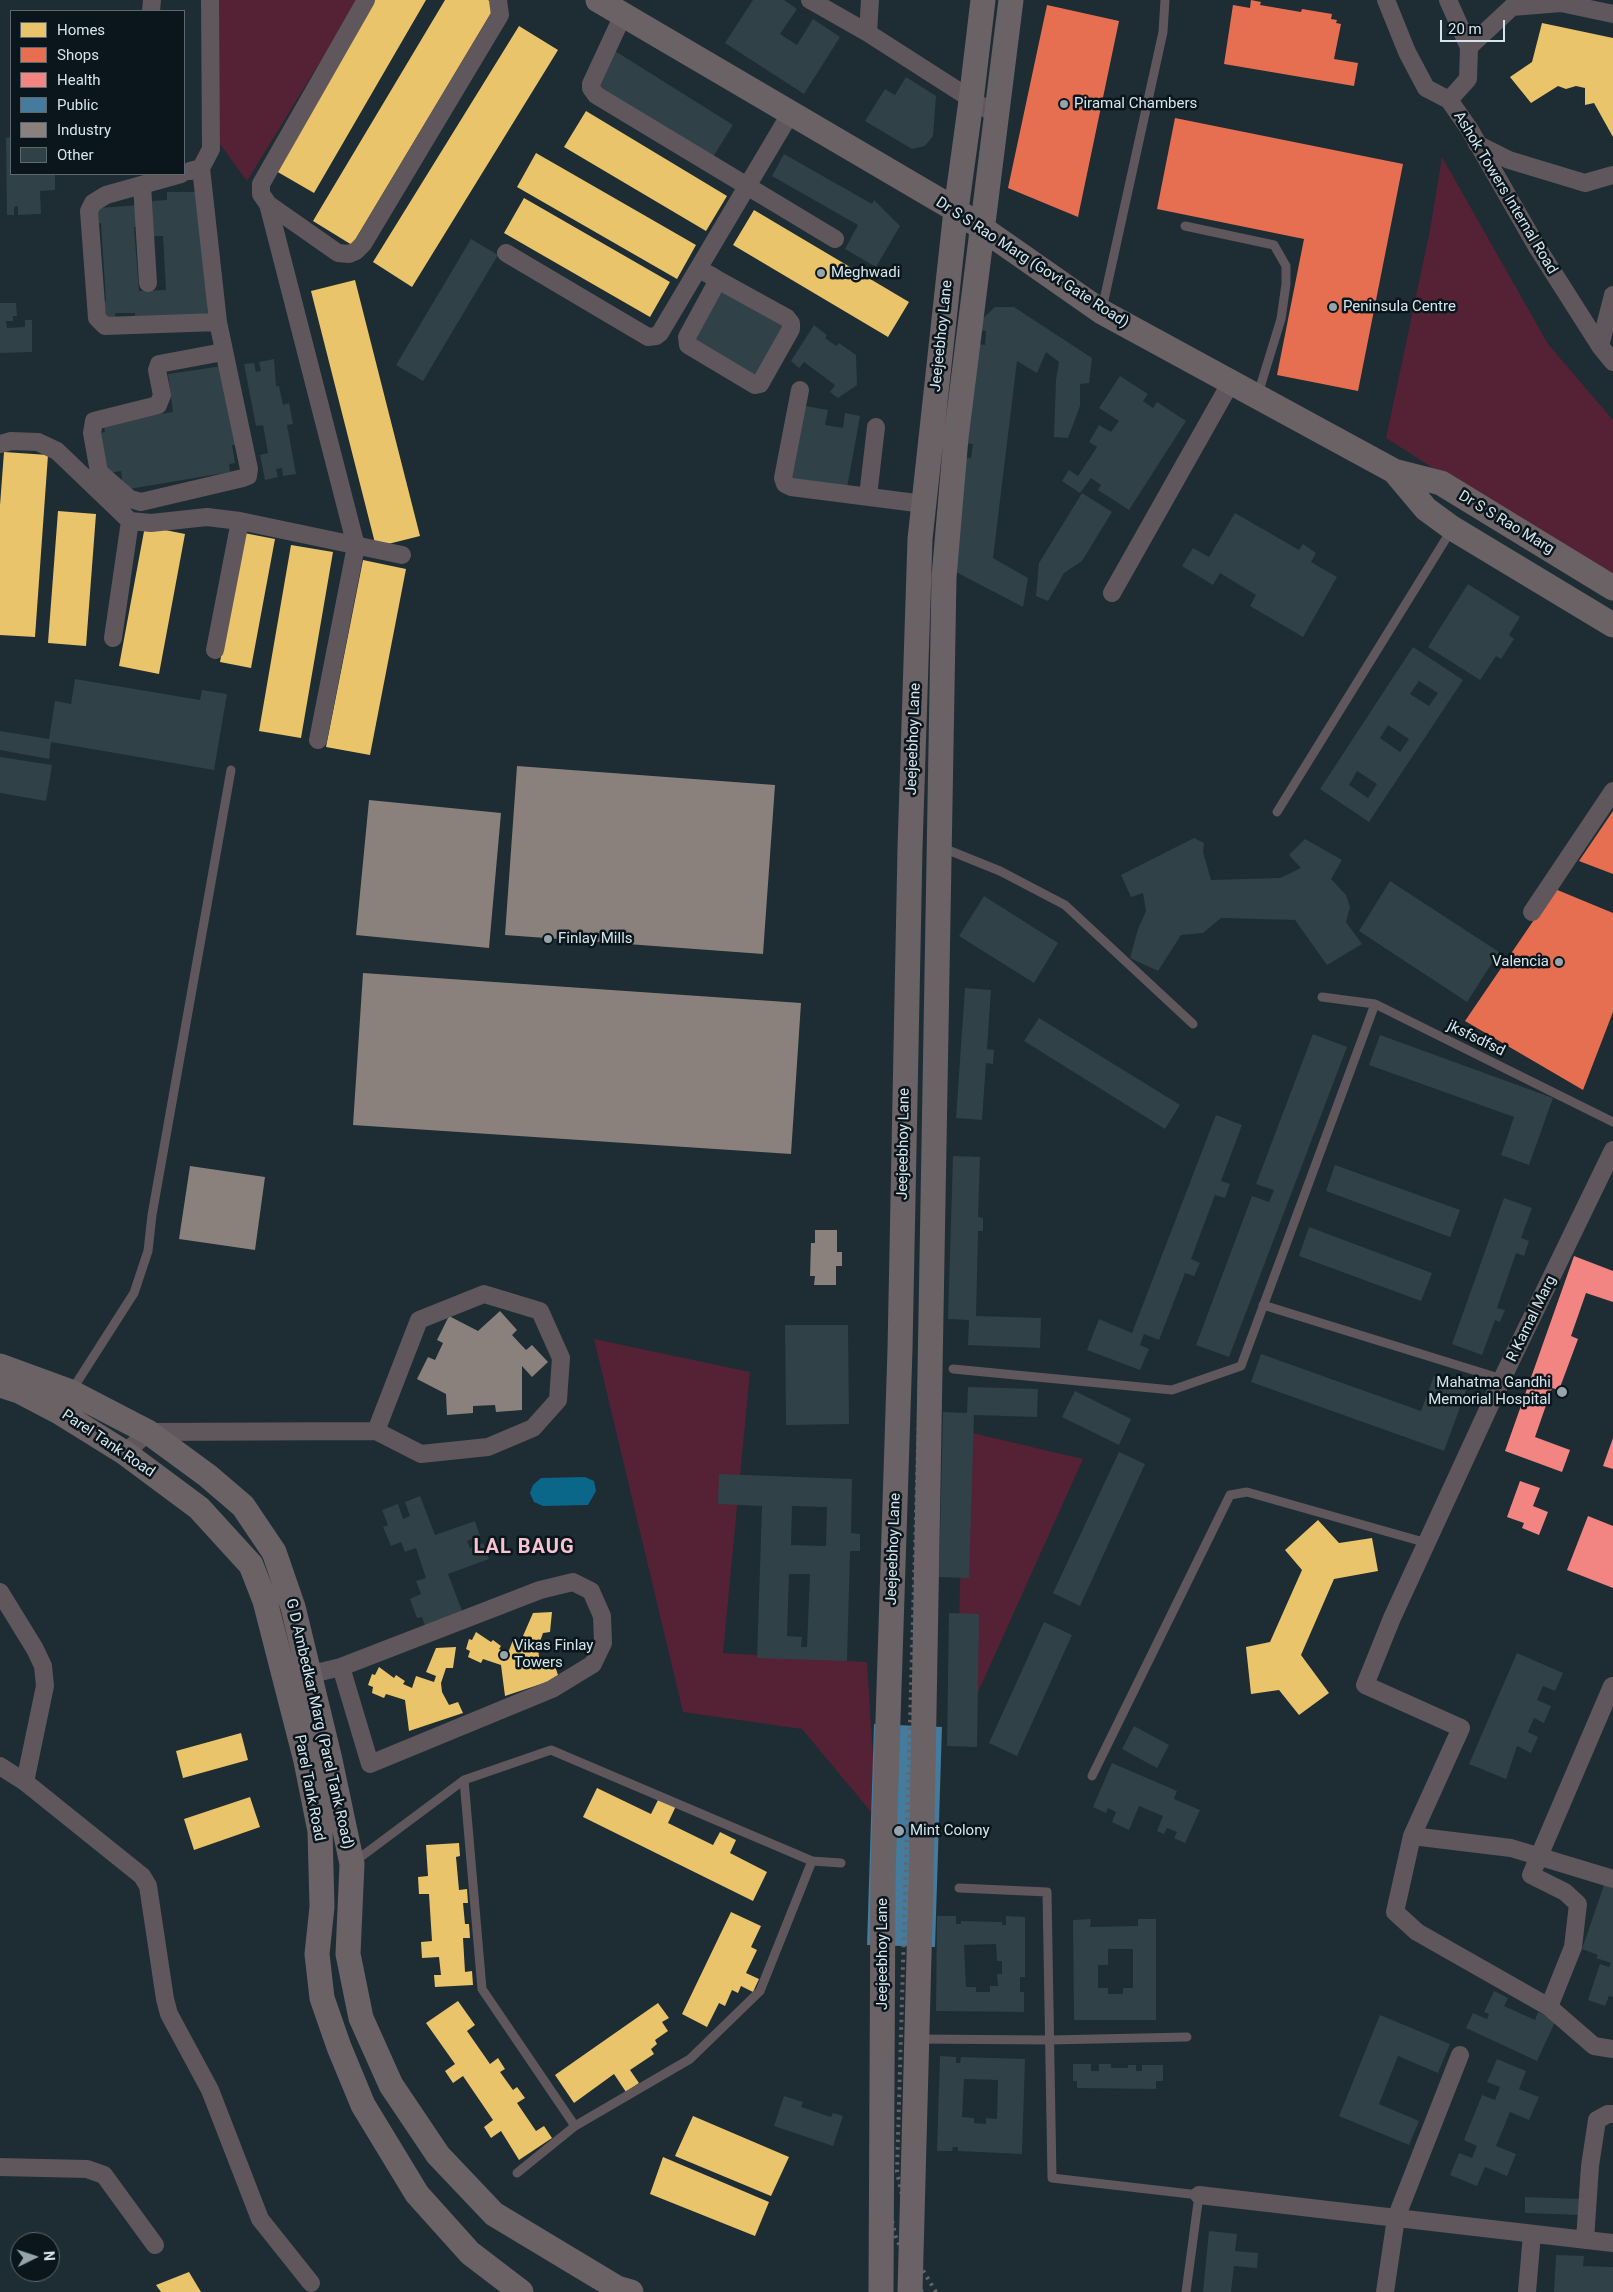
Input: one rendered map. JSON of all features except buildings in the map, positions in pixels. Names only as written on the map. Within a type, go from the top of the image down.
[{"type":"street","points":[[210,0],[211,149],[202,168],[218,322],[249,469],[248,476],[141,502],[130,499],[99,472],[92,433],[94,422],[158,405],[162,395],[157,370],[159,364],[223,352]]},
{"type":"street","points":[[366,0],[261,184],[261,194],[268,204],[338,253],[349,254],[356,251],[363,244],[500,15],[498,0]]},
{"type":"street","name":"Dr S S Rao Marg (Govt Gate Road)","points":[[598,0],[956,210],[1102,312],[1394,471],[1426,509],[1452,528],[1613,625]]},
{"type":"street","points":[[810,0],[868,33],[996,115]]},
{"type":"street","points":[[868,33],[870,0]]},
{"type":"street","name":"Jeejeebhoy Lane","points":[[881,2292],[883,1874],[920,539],[956,210],[972,101],[983,0]]},
{"type":"street","points":[[910,2292],[926,1603],[944,577],[954,464],[1011,0]]},
{"type":"street","name":"Ashok Towers Internal Road","points":[[1386,0],[1407,52],[1426,88],[1449,100],[1478,144],[1537,248],[1600,346],[1613,362]]},
{"type":"street","points":[[1448,0],[1469,47],[1468,79],[1449,100]]},
{"type":"street","points":[[1469,47],[1512,6],[1561,3],[1613,14]]},
{"type":"street","points":[[623,15],[591,84],[591,88],[596,95],[835,239]]},
{"type":"street","points":[[506,253],[648,337],[656,336],[660,333],[790,114]]},
{"type":"street","points":[[1478,144],[1509,160],[1586,183],[1613,176]]},
{"type":"street","points":[[185,172],[202,168]]},
{"type":"street","points":[[175,175],[99,198],[93,203],[89,211],[97,318],[105,326],[218,322]]},
{"type":"street","points":[[142,185],[148,283]]},
{"type":"street","points":[[268,204],[356,546],[318,740]]},
{"type":"street","points":[[698,269],[718,280],[787,318],[791,323],[791,329],[760,384],[755,385],[688,345],[687,337],[718,280]]},
{"type":"street","points":[[1600,346],[1613,295]]},
{"type":"street","points":[[1112,593],[1231,382]]},
{"type":"street","points":[[800,390],[783,478],[785,484],[791,487],[924,504]]},
{"type":"street","points":[[868,496],[876,427]]},
{"type":"street","points":[[0,444],[11,441],[38,442],[57,451],[130,521],[151,523],[208,517],[240,521],[402,555]]},
{"type":"street","points":[[928,462],[954,464]]},
{"type":"street","name":"Dr S S Rao Marg","points":[[1394,471],[1441,483],[1613,588]]},
{"type":"street","points":[[113,638],[130,521]]},
{"type":"street","points":[[215,650],[240,521]]},
{"type":"street","points":[[1532,912],[1613,791]]},
{"type":"street","points":[[906,1042],[936,1043]]},
{"type":"street","name":"R Kamal Marg","points":[[1412,1836],[1461,1728],[1365,1685],[1392,1618],[1502,1380],[1611,1159]]},
{"type":"street","points":[[125,1453],[148,1432],[376,1431],[421,1454],[488,1447],[534,1428],[558,1400],[561,1358],[540,1311],[484,1294],[420,1320],[376,1431]]},
{"type":"street","name":"G D Ambedkar Marg (Parel Tank Road)","points":[[0,1366],[65,1402],[148,1432],[208,1476],[243,1506],[264,1536],[274,1552],[293,1608],[310,1675],[352,1864],[348,1954],[362,2018],[391,2085],[438,2155],[494,2214],[617,2288],[631,2292]]},
{"type":"street","name":"Parel Tank Road","points":[[0,1384],[19,1391],[65,1402],[125,1453],[199,1508],[252,1565],[265,1601],[306,1761],[320,1831],[322,1907],[317,1954],[322,1998],[363,2105],[417,2194],[470,2254],[521,2292]]},
{"type":"street","points":[[284,1680],[341,1667],[540,1590],[574,1582],[592,1591],[602,1616],[603,1643],[593,1664],[552,1689],[370,1764],[341,1667]]},
{"type":"street","points":[[0,1592],[36,1648],[43,1666],[45,1686],[25,1782]]},
{"type":"street","points":[[892,1602],[926,1603]]},
{"type":"street","points":[[1549,2007],[1572,1947],[1578,1904],[1565,1892],[1531,1875],[1612,1686]]},
{"type":"street","points":[[0,1766],[25,1782],[142,1876],[148,1886],[165,1999],[169,2014],[210,2090],[260,2219],[312,2283]]},
{"type":"street","points":[[320,1831],[345,1828]]},
{"type":"street","points":[[1613,1879],[1512,1848],[1412,1836],[1395,1912],[1417,1932],[1549,2007],[1594,2046],[1613,2049]]},
{"type":"street","points":[[883,2049],[916,2044]]},
{"type":"street","points":[[1385,2292],[1396,2218],[1460,2055]]},
{"type":"street","points":[[1585,2240],[1590,2166],[1596,2120],[1608,2114],[1613,2114]]},
{"type":"street","points":[[0,2167],[87,2169],[104,2175],[155,2245]]},
{"type":"street","points":[[1199,2194],[1613,2243]]},
{"type":"street","points":[[1528,2292],[1532,2234]]},
{"type":"lane","points":[[1102,312],[1163,32],[1165,0]]},
{"type":"lane","points":[[1186,226],[1274,245],[1286,266],[1286,284],[1281,319],[1258,397]]},
{"type":"lane","points":[[1277,812],[1452,528]]},
{"type":"lane","points":[[65,1402],[134,1293],[148,1251],[152,1216],[230,770]]},
{"type":"lane","points":[[940,847],[1000,871],[1065,906],[1193,1024]]},
{"type":"lane","name":"jksfsdfsd","points":[[1322,997],[1375,1004],[1613,1122]]},
{"type":"lane","points":[[953,1369],[1172,1390],[1241,1366],[1375,1004]]},
{"type":"lane","points":[[1264,1305],[1502,1380]]},
{"type":"lane","points":[[1092,1776],[1230,1495],[1247,1492],[1427,1543]]},
{"type":"lane","points":[[352,1864],[464,1780],[551,1750],[812,1861],[841,1863]]},
{"type":"lane","points":[[464,1780],[482,1989],[575,2126]]},
{"type":"lane","points":[[517,2173],[575,2126],[690,2059],[760,1991],[812,1861]]},
{"type":"lane","points":[[959,1888],[1046,1892],[1052,2178],[1199,2194],[1186,2292]]},
{"type":"lane","points":[[916,2044],[1187,2037]]},
{"type":"shaded area","points":[[216,0],[358,0],[247,181],[220,144]]},
{"type":"shaded area","points":[[1442,157],[1548,344],[1613,420],[1613,583],[1386,438],[1430,230]]},
{"type":"shaded area","points":[[594,1339],[750,1372],[723,1653],[867,1662],[877,1819],[802,1729],[683,1712]]},
{"type":"shaded area","points":[[964,1431],[1083,1459],[956,1741]]},
{"type":"water","points":[[585,1477],[594,1481],[596,1491],[588,1505],[543,1506],[534,1502],[530,1493],[533,1485],[541,1478]]},
{"type":"railway","points":[[922,2292],[896,2238],[886,2194],[915,990],[922,616],[929,520],[955,282],[991,0]]},
{"type":"railway","points":[[936,2292],[916,2259],[897,2172],[920,1376],[936,593],[946,474],[1003,0]]},
{"type":"place","name":"Piramal Chambers","points":[[1064,104]]},
{"type":"place","name":"Meghwadi","points":[[821,273]]},
{"type":"place","name":"Peninsula Centre","points":[[1333,307]]},
{"type":"place","name":"Finlay Mills","points":[[548,939]]},
{"type":"place","name":"Valencia","points":[[1559,962]]},
{"type":"place","name":"Mahatma Gandhi Memorial Hospital","points":[[1562,1392]]},
{"type":"place","name":"Vikas Finlay Towers","points":[[504,1655]]},
{"type":"place","name":"Mint Colony","points":[[899,1831]]},
{"type":"district","name":"LAL BAUG","points":[[524,1548]]}]
